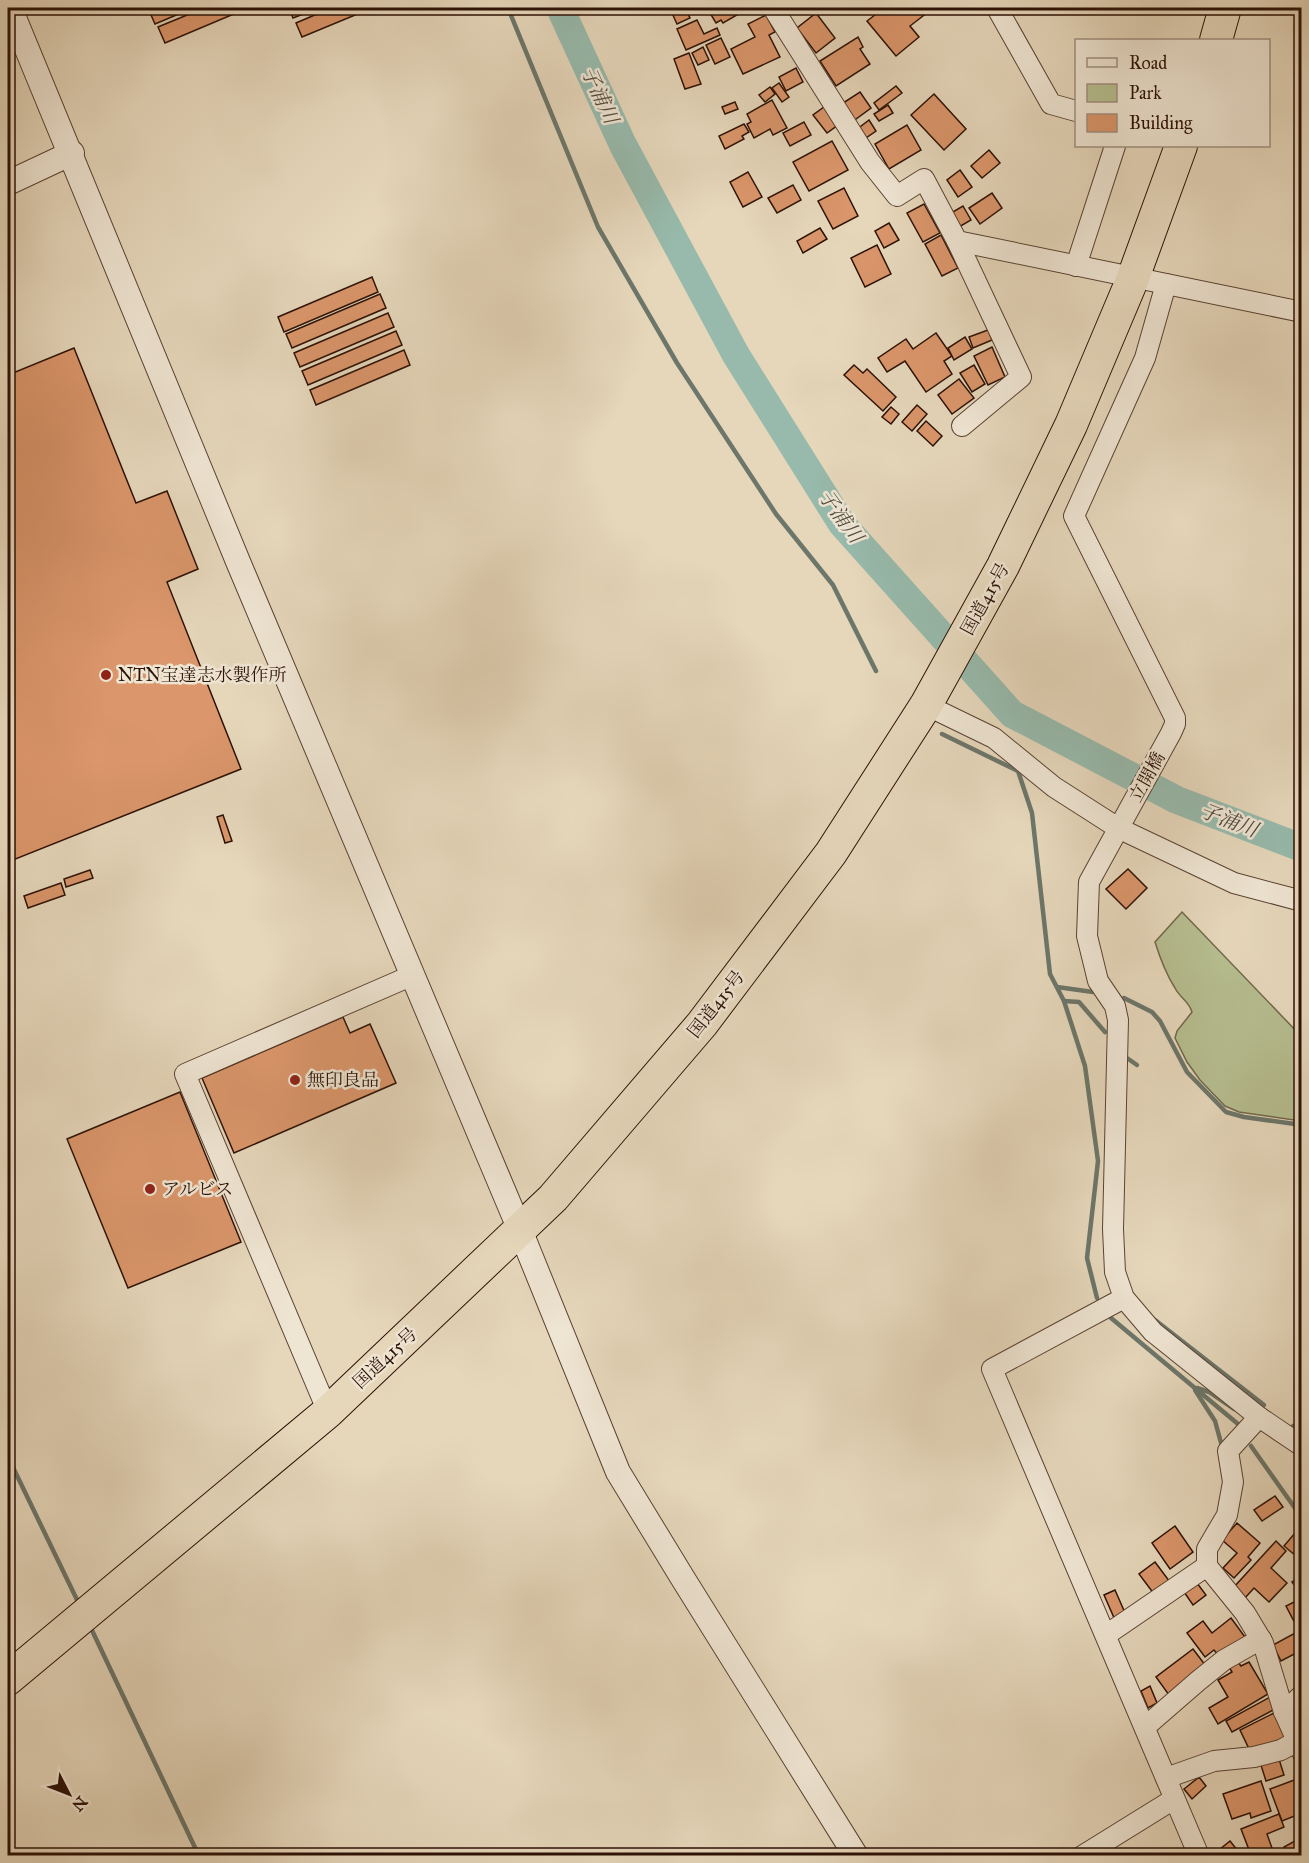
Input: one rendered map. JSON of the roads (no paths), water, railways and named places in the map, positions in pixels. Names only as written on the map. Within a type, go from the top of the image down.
[{"type":"highway","points":[[1216,39],[1225,8]]},
{"type":"highway","name":"国道415号","points":[[8,1679],[328,1412],[553,1198],[702,1024],[831,853],[930,697],[997,578],[1071,425],[1133,278],[1181,147]]},
{"type":"street","points":[[10,8],[72,153],[239,564],[520,1230],[618,1472],[856,1856]]},
{"type":"street","points":[[776,8],[870,162],[897,196],[924,179],[957,241],[1021,377],[962,426]]},
{"type":"street","points":[[996,8],[1051,104],[1075,110]]},
{"type":"street","points":[[1076,266],[1115,147]]},
{"type":"street","points":[[8,183],[72,153]]},
{"type":"street","points":[[957,241],[1302,312]]},
{"type":"street","name":"立開橋","points":[[1124,1298],[1114,1272],[1113,1229],[1118,1020],[1115,1006],[1098,981],[1087,936],[1089,882],[1171,733],[1175,718],[1074,516],[1145,358],[1166,284]]},
{"type":"street","points":[[930,697],[994,738],[1054,787],[1120,825],[1234,883],[1302,901]]},
{"type":"street","points":[[328,1412],[185,1074],[413,975]]},
{"type":"street","points":[[1199,1856],[992,1369],[1124,1298],[1153,1332],[1259,1417],[1302,1446]]},
{"type":"street","points":[[1166,1779],[1214,1761],[1254,1757],[1299,1746],[1284,1712],[1260,1639],[1245,1613],[1206,1566],[1207,1549],[1227,1515],[1233,1482],[1228,1451],[1259,1417]]},
{"type":"street","points":[[1106,1635],[1206,1566]]},
{"type":"street","points":[[1144,1727],[1224,1660],[1260,1639]]},
{"type":"street","points":[[1284,1712],[1302,1695]]},
{"type":"street","points":[[1082,1856],[1174,1798]]},
{"type":"waterway","points":[[508,8],[598,227],[677,363],[776,514],[833,585],[876,671]]},
{"type":"waterway","name":"子浦川","points":[[560,8],[623,145],[736,355],[842,524],[1012,714],[1177,800],[1302,848]]},
{"type":"waterway","points":[[942,734],[1018,771],[1032,813],[1050,974],[1064,1001],[1085,1066],[1098,1161],[1087,1258],[1097,1298]]},
{"type":"waterway","points":[[1057,987],[1093,992]]},
{"type":"waterway","points":[[1124,998],[1152,1012],[1160,1021],[1187,1072],[1226,1112],[1244,1117],[1302,1125]]},
{"type":"waterway","points":[[1064,1001],[1079,1002],[1105,1032]]},
{"type":"waterway","points":[[1124,1056],[1137,1065]]},
{"type":"waterway","points":[[1111,1318],[1238,1424]]},
{"type":"waterway","points":[[1155,1320],[1264,1405]]},
{"type":"waterway","points":[[1197,1388],[1209,1392],[1234,1409]]},
{"type":"waterway","points":[[1195,1390],[1215,1421],[1223,1450]]},
{"type":"waterway","points":[[1293,1426],[1302,1432]]},
{"type":"waterway","points":[[1251,1446],[1302,1518]]},
{"type":"waterway","points":[[8,1457],[80,1606]]},
{"type":"waterway","points":[[89,1624],[199,1856]]},
{"type":"place","name":"NTN宝達志水製作所","points":[[106,675]]},
{"type":"place","name":"無印良品","points":[[295,1080]]},
{"type":"place","name":"アルビス","points":[[150,1189]]}]
